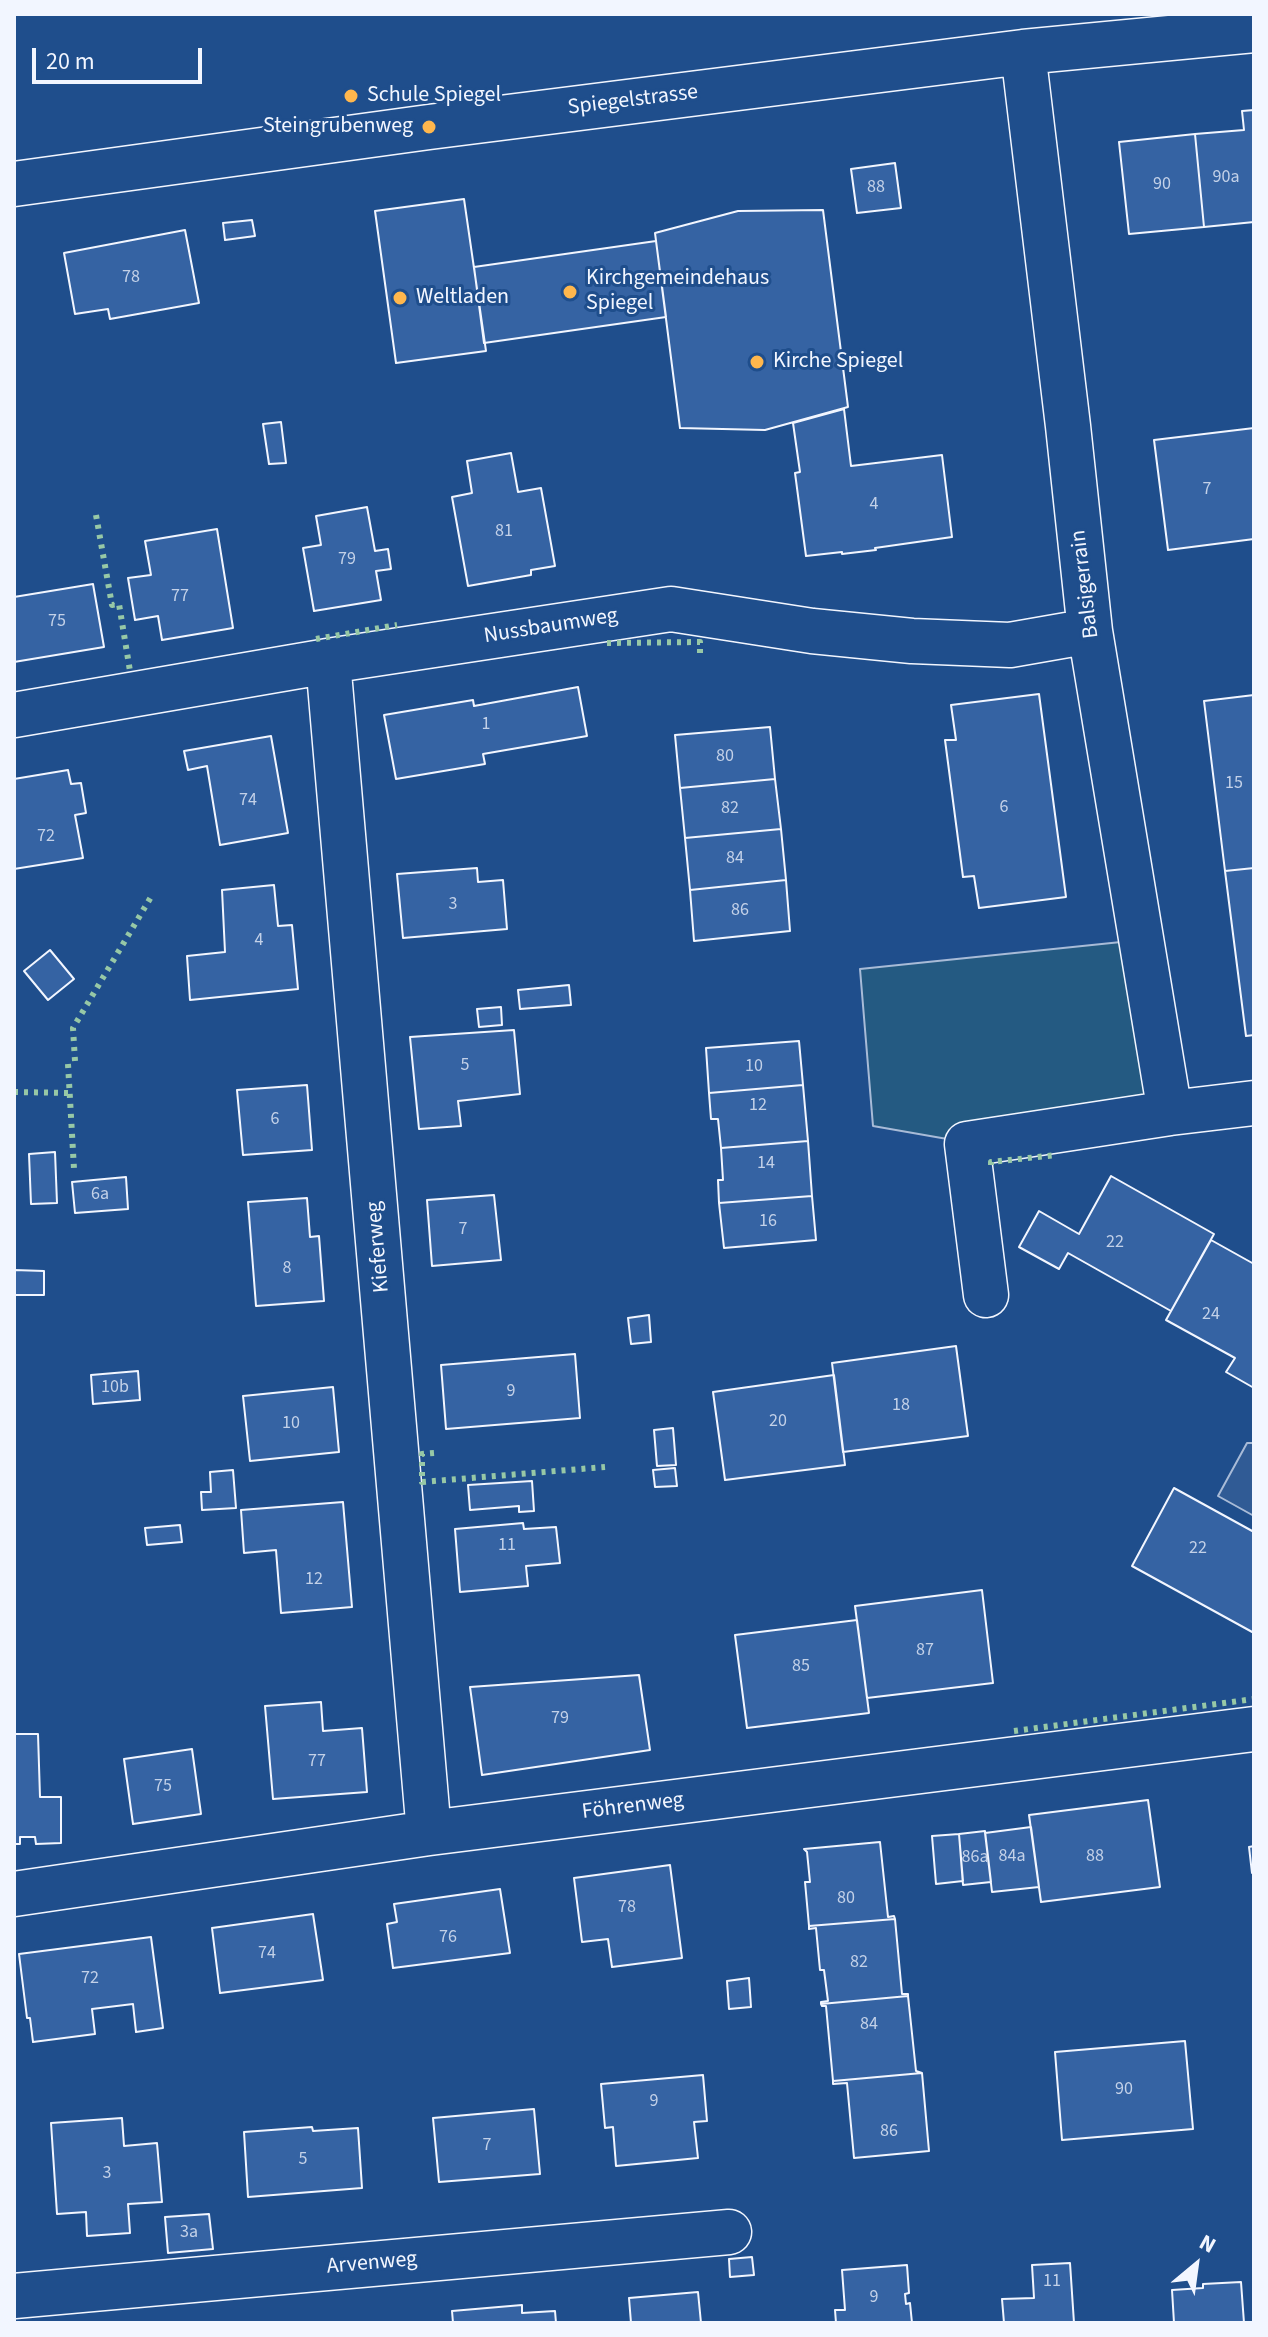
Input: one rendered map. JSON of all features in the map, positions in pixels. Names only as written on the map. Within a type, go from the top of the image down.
[{"type":"street","name":"Spiegelstrasse","points":[[14,184],[429,127],[1023,52],[1254,30]]},
{"type":"street","name":"Balsigerrain","points":[[1023,52],[1090,631],[1170,1113]]},
{"type":"street","name":"Nussbaumweg","points":[[14,715],[328,661],[671,609],[812,631],[912,641],[1010,645],[1090,631]]},
{"type":"street","name":"Kieferweg","points":[[328,661],[429,1833]]},
{"type":"street","points":[[986,1295],[967,1144],[1254,1103]]},
{"type":"street","name":"Föhrenweg","points":[[14,1894],[429,1833],[1254,1729]]},
{"type":"street","name":"Arvenweg","points":[[14,2296],[729,2232]]},
{"type":"shaded area","points":[[1150,939],[1169,1113],[970,1143],[873,1126],[860,969]]},
{"type":"shaded area","points":[[1247,1443],[1254,1443],[1254,1516],[1218,1496]]},
{"type":"building","points":[[1254,110],[1254,222],[1204,227],[1195,134],[1244,130],[1242,111]]},
{"type":"building","points":[[1195,134],[1204,227],[1129,234],[1119,142]]},
{"type":"building","points":[[895,163],[901,208],[857,213],[851,169]]},
{"type":"building","points":[[464,199],[486,351],[396,363],[375,211]]},
{"type":"building","name":"Kirche Spiegel","points":[[823,210],[848,407],[765,430],[680,428],[655,233],[738,211]]},
{"type":"building","points":[[252,220],[255,236],[225,240],[223,223]]},
{"type":"building","points":[[185,230],[199,303],[110,319],[108,309],[75,314],[64,253]]},
{"type":"building","name":"Kirchgemeindehaus Spiegel","points":[[656,241],[666,317],[484,343],[474,267]]},
{"type":"building","points":[[844,409],[851,466],[942,455],[952,537],[876,550],[806,556],[795,473],[800,472],[793,423]]},
{"type":"building","points":[[281,422],[286,463],[269,464],[263,424]]},
{"type":"building","points":[[1254,428],[1254,539],[1168,550],[1154,440]]},
{"type":"building","points":[[511,453],[518,492],[541,488],[555,566],[531,570],[531,575],[468,586],[452,497],[472,493],[467,461]]},
{"type":"building","points":[[367,507],[375,551],[388,549],[391,569],[376,571],[381,600],[314,611],[303,548],[321,545],[316,516]]},
{"type":"building","points":[[217,529],[233,628],[162,640],[158,616],[135,620],[128,578],[151,575],[145,541]]},
{"type":"building","points":[[93,584],[104,647],[14,662],[14,597]]},
{"type":"building","points":[[578,687],[587,736],[483,754],[485,764],[396,779],[384,715],[473,700],[474,706]]},
{"type":"building","points":[[1039,694],[1066,897],[979,908],[974,876],[963,877],[945,740],[956,740],[951,705]]},
{"type":"building","points":[[1254,695],[1254,868],[1225,871],[1204,701]]},
{"type":"building","points":[[770,727],[775,779],[680,788],[675,735]]},
{"type":"building","points":[[271,736],[288,833],[220,845],[207,766],[188,770],[184,751]]},
{"type":"building","points":[[68,770],[71,784],[81,783],[86,813],[75,815],[83,858],[14,869],[14,779]]},
{"type":"building","points":[[775,779],[781,829],[685,838],[680,788]]},
{"type":"building","points":[[781,829],[786,880],[690,890],[685,838]]},
{"type":"building","points":[[477,868],[478,882],[503,880],[507,929],[403,938],[397,874]]},
{"type":"building","points":[[1254,868],[1254,1035],[1246,1036],[1225,871]]},
{"type":"building","points":[[786,880],[790,931],[694,941],[690,890]]},
{"type":"building","points":[[274,885],[278,926],[292,925],[298,989],[190,1000],[187,956],[225,952],[222,890]]},
{"type":"building","points":[[50,950],[74,979],[48,1000],[24,971]]},
{"type":"building","points":[[569,985],[571,1005],[520,1009],[518,990]]},
{"type":"building","points":[[501,1007],[502,1025],[479,1027],[477,1009]]},
{"type":"building","points":[[514,1030],[520,1094],[458,1101],[461,1126],[419,1129],[410,1037]]},
{"type":"building","points":[[799,1041],[803,1085],[709,1093],[706,1048]]},
{"type":"building","points":[[307,1085],[312,1150],[243,1155],[237,1090]]},
{"type":"building","points":[[803,1085],[808,1141],[721,1148],[718,1119],[711,1119],[709,1093]]},
{"type":"building","points":[[808,1141],[812,1196],[719,1203],[718,1180],[723,1180],[721,1148]]},
{"type":"building","points":[[55,1152],[57,1203],[31,1204],[29,1154]]},
{"type":"building","points":[[1111,1176],[1214,1234],[1171,1311],[1068,1253],[1059,1269],[1019,1247],[1039,1211],[1079,1234]]},
{"type":"building","points":[[126,1177],[128,1209],[75,1213],[72,1182]]},
{"type":"building","points":[[494,1195],[501,1260],[432,1266],[427,1200]]},
{"type":"building","points":[[812,1196],[816,1240],[724,1248],[719,1203]]},
{"type":"building","points":[[307,1198],[310,1237],[319,1236],[324,1301],[256,1306],[248,1202]]},
{"type":"building","points":[[1211,1240],[1254,1264],[1254,1388],[1226,1372],[1235,1358],[1166,1320]]},
{"type":"building","points":[[14,1270],[44,1271],[44,1295],[14,1295]]},
{"type":"building","points":[[649,1315],[651,1342],[631,1344],[628,1318]]},
{"type":"building","points":[[956,1346],[968,1436],[843,1452],[832,1363]]},
{"type":"building","points":[[575,1354],[580,1418],[446,1429],[441,1365]]},
{"type":"building","points":[[138,1371],[140,1400],[93,1404],[91,1375]]},
{"type":"building","points":[[834,1375],[845,1465],[725,1480],[713,1392]]},
{"type":"building","points":[[333,1387],[339,1452],[250,1461],[243,1396]]},
{"type":"building","points":[[673,1428],[676,1465],[657,1466],[654,1430]]},
{"type":"building","points":[[675,1468],[677,1486],[655,1487],[653,1470]]},
{"type":"building","points":[[233,1470],[236,1508],[202,1510],[201,1492],[211,1492],[210,1472]]},
{"type":"building","points":[[532,1481],[534,1511],[519,1512],[519,1506],[470,1510],[468,1485]]},
{"type":"building","points":[[1174,1488],[1254,1532],[1254,1633],[1132,1566]]},
{"type":"building","points":[[343,1502],[352,1607],[281,1613],[276,1550],[244,1553],[241,1510]]},
{"type":"building","points":[[523,1523],[524,1529],[556,1527],[560,1563],[526,1566],[528,1586],[460,1592],[455,1529]]},
{"type":"building","points":[[180,1525],[182,1542],[147,1545],[145,1528]]},
{"type":"building","points":[[982,1590],[993,1683],[867,1698],[855,1606]]},
{"type":"building","points":[[857,1620],[869,1713],[747,1728],[735,1635]]},
{"type":"building","points":[[639,1675],[650,1750],[482,1775],[470,1687]]},
{"type":"building","points":[[321,1702],[323,1731],[362,1728],[367,1792],[273,1799],[265,1706]]},
{"type":"building","points":[[14,1734],[38,1734],[40,1797],[61,1797],[61,1843],[36,1844],[35,1837],[20,1837],[20,1844],[14,1844]]},
{"type":"building","points":[[192,1749],[201,1814],[133,1824],[124,1759]]},
{"type":"building","points":[[1148,1800],[1160,1887],[1041,1902],[1029,1815]]},
{"type":"building","points":[[1031,1827],[1039,1887],[992,1892],[985,1833]]},
{"type":"building","points":[[985,1831],[991,1882],[963,1885],[959,1834]]},
{"type":"building","points":[[959,1834],[963,1881],[936,1884],[932,1836]]},
{"type":"building","points":[[880,1842],[888,1917],[894,1916],[895,1919],[809,1926],[805,1882],[810,1882],[807,1852],[804,1849]]},
{"type":"building","points":[[1254,1846],[1254,1873],[1252,1873],[1249,1847]]},
{"type":"building","points":[[670,1865],[682,1958],[612,1967],[608,1939],[582,1942],[574,1878]]},
{"type":"building","points":[[500,1889],[510,1953],[393,1968],[387,1924],[397,1922],[394,1904]]},
{"type":"building","points":[[313,1914],[323,1980],[220,1993],[212,1928]]},
{"type":"building","points":[[895,1919],[902,1994],[908,1996],[821,2004],[828,2001],[824,1970],[820,1970],[816,1928],[809,1929],[809,1926]]},
{"type":"building","points":[[151,1937],[163,2028],[136,2032],[133,2004],[92,2009],[95,2034],[33,2042],[19,1954]]},
{"type":"building","points":[[749,1978],[751,2007],[729,2009],[727,1981]]},
{"type":"building","points":[[908,1996],[916,2071],[922,2073],[833,2081],[826,2006],[821,2004]]},
{"type":"building","points":[[1185,2041],[1193,2129],[1062,2140],[1055,2052]]},
{"type":"building","points":[[922,2073],[929,2151],[854,2158],[847,2083],[833,2084],[833,2081]]},
{"type":"building","points":[[703,2075],[707,2121],[694,2122],[698,2158],[616,2166],[613,2127],[605,2128],[601,2084]]},
{"type":"building","points":[[534,2109],[540,2174],[439,2182],[433,2118]]},
{"type":"building","points":[[122,2118],[124,2146],[157,2143],[162,2202],[128,2204],[130,2233],[87,2236],[86,2212],[57,2214],[51,2123]]},
{"type":"building","points":[[312,2127],[313,2131],[358,2128],[362,2188],[248,2197],[244,2132]]},
{"type":"building","points":[[209,2214],[213,2249],[168,2253],[165,2217]]},
{"type":"building","points":[[752,2257],[754,2275],[730,2277],[729,2259]]},
{"type":"building","points":[[1070,2263],[1074,2323],[1004,2323],[1002,2299],[1034,2298],[1032,2265]]},
{"type":"building","points":[[907,2265],[909,2293],[905,2294],[906,2304],[910,2303],[912,2323],[836,2323],[835,2310],[845,2310],[842,2270]]},
{"type":"building","points":[[1241,2282],[1244,2323],[1174,2323],[1172,2290]]},
{"type":"building","points":[[698,2292],[701,2323],[631,2323],[629,2298]]},
{"type":"building","points":[[522,2305],[522,2313],[555,2311],[556,2323],[453,2323],[452,2311]]},
{"type":"hedge","points":[[96,515],[112,605],[119,604],[130,671]]},
{"type":"hedge","points":[[316,639],[397,625]]},
{"type":"hedge","points":[[607,643],[700,642],[700,657]]},
{"type":"hedge","points":[[75,1061],[73,1028],[151,897]]},
{"type":"hedge","points":[[68,1064],[74,1169]]},
{"type":"hedge","points":[[14,1092],[70,1093]]},
{"type":"hedge","points":[[991,1165],[991,1162],[1056,1155]]},
{"type":"hedge","points":[[434,1453],[422,1454],[422,1482],[605,1467]]},
{"type":"hedge","points":[[1014,1731],[1254,1699]]},
{"type":"place","name":"Schule Spiegel","points":[[351,96]]},
{"type":"place","name":"Steingrubenweg","points":[[429,127]]},
{"type":"place","name":"Kirchgemeindehaus Spiegel","points":[[570,292]]},
{"type":"place","name":"Weltladen","points":[[400,298]]},
{"type":"place","name":"Kirche Spiegel","points":[[757,362]]}]
